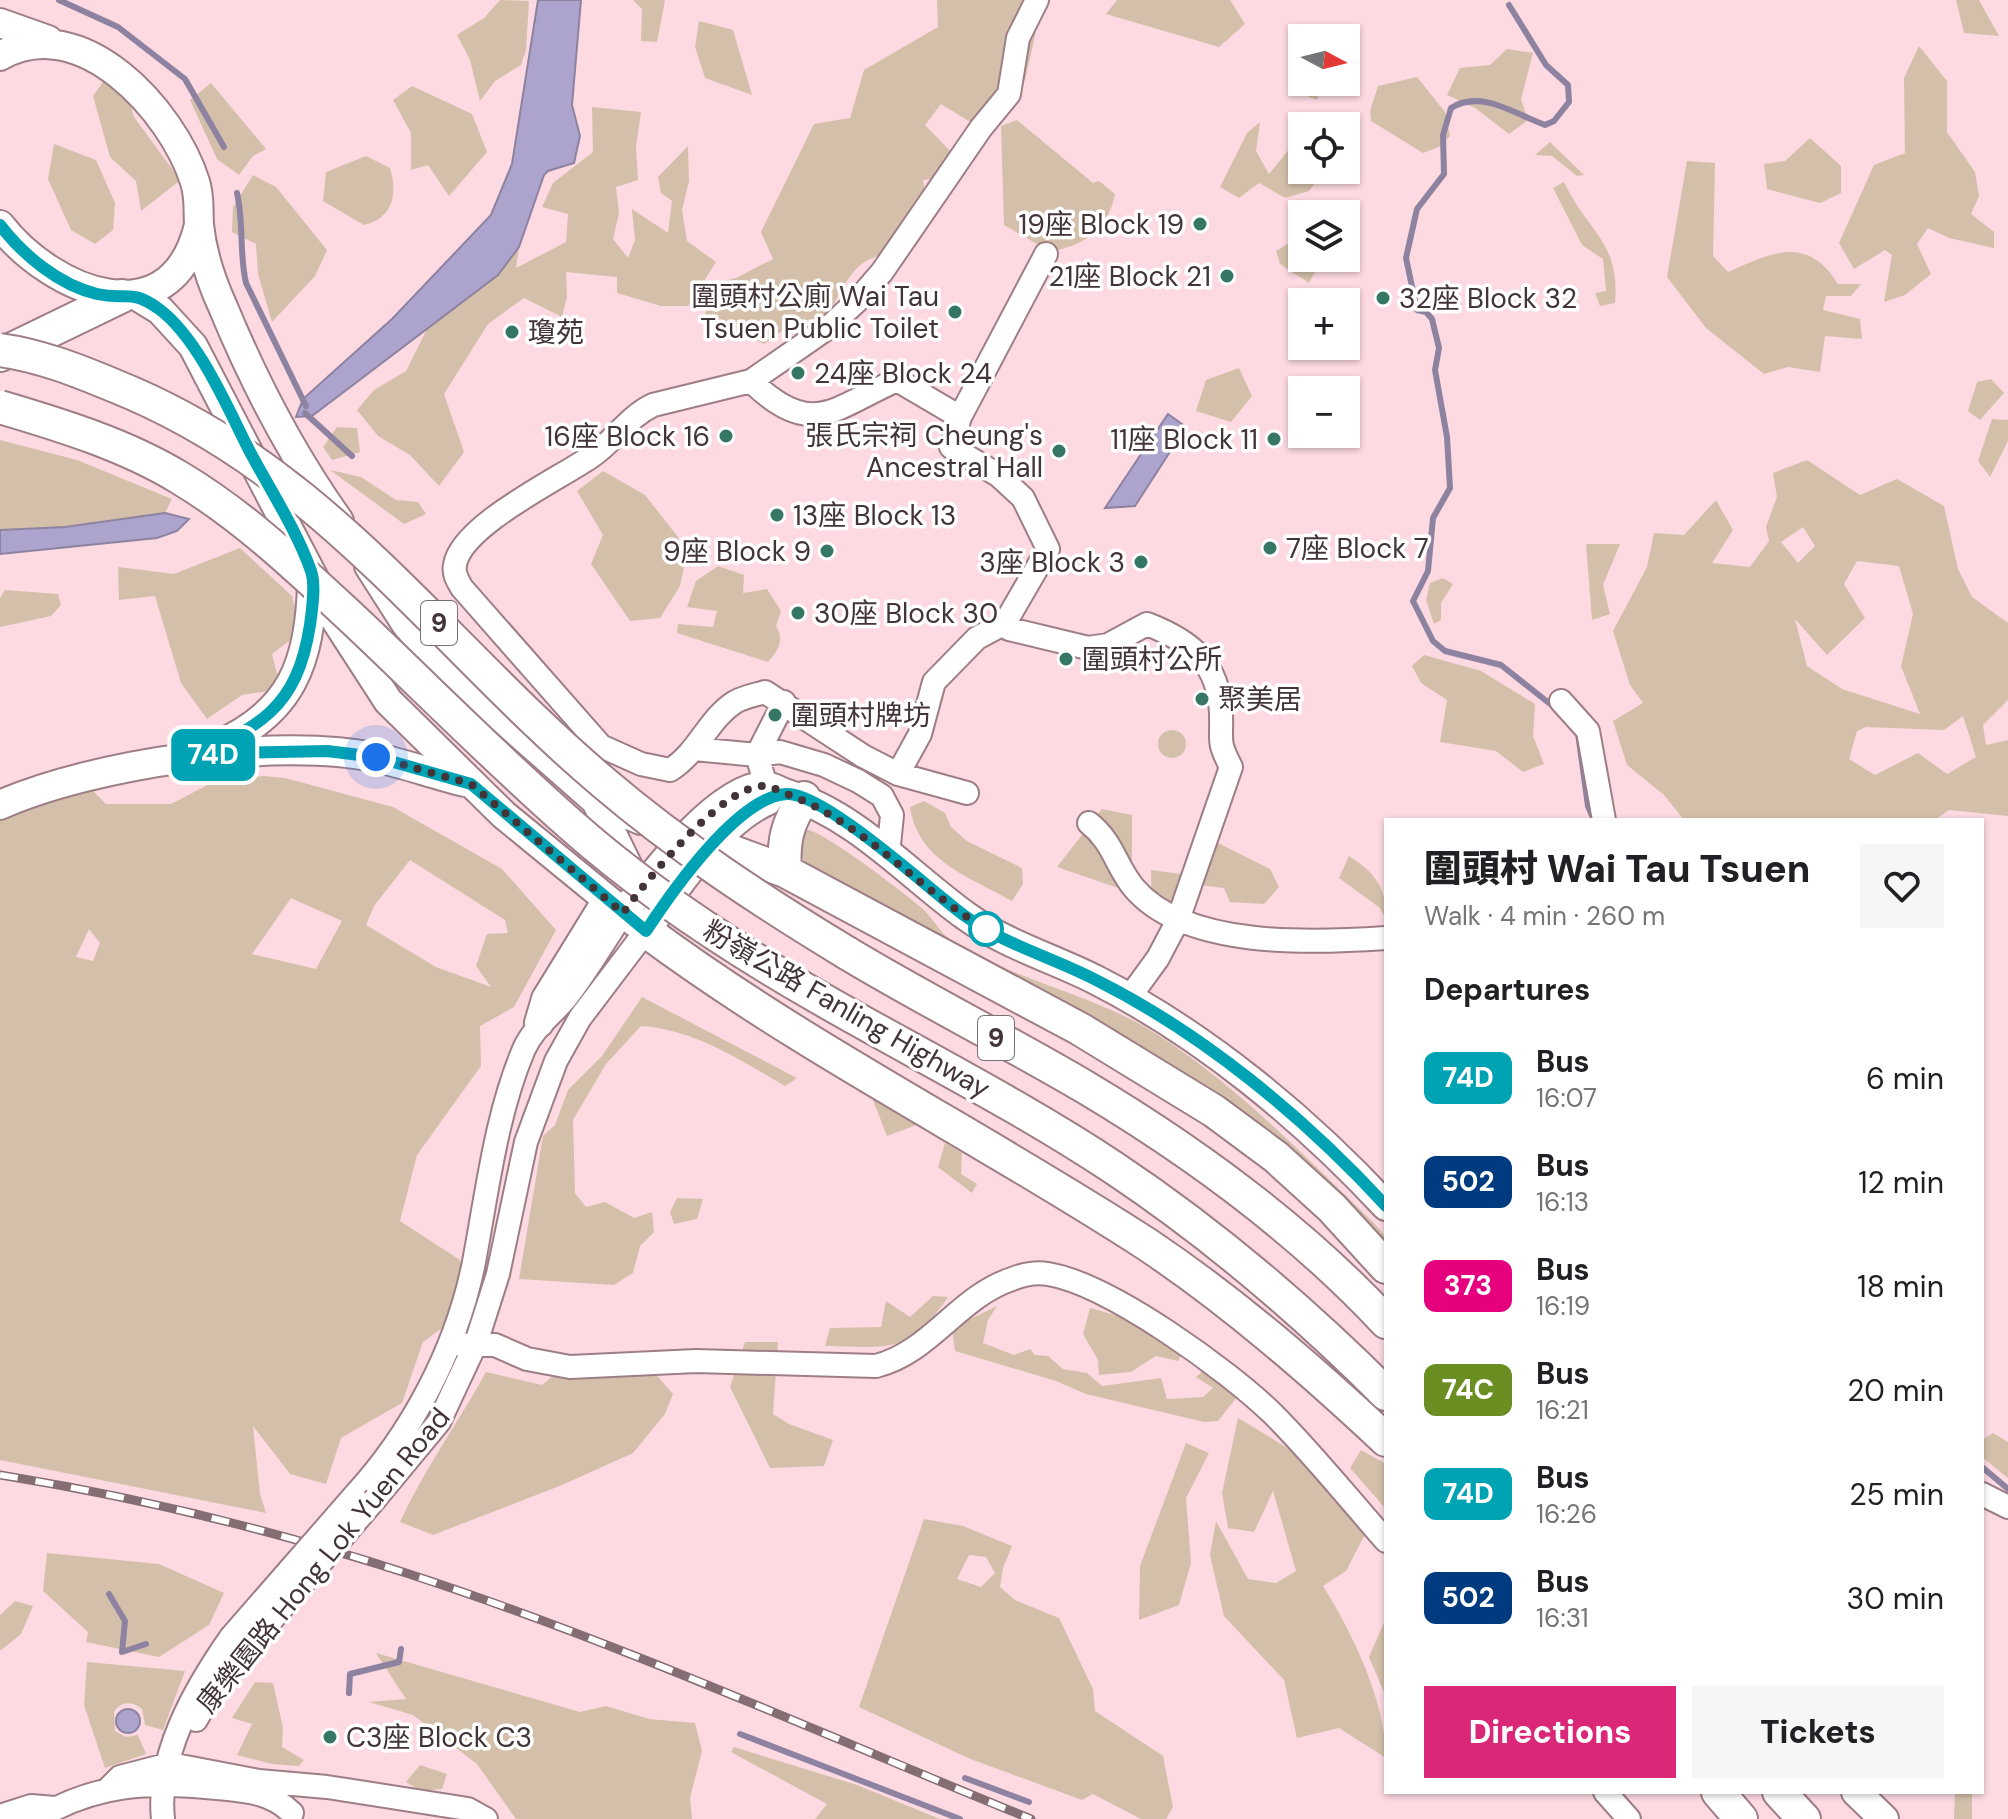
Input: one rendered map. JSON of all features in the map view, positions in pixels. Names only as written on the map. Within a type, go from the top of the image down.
[{"type":"highway","points":[[0,353],[128,295]]},
{"type":"highway","name":"粉嶺公路 Fanling Highway","points":[[0,353],[80,371],[162,404],[247,454],[317,507],[604,783],[781,914],[1145,1124],[1275,1218],[1354,1288],[1384,1320]]},
{"type":"highway","name":"粉嶺公路 Fanling Highway","points":[[0,407],[126,451],[178,476],[218,502],[283,554],[571,826],[654,892],[747,956],[961,1074],[1114,1168],[1240,1259],[1339,1346],[1384,1392]]},
{"type":"highway","points":[[785,871],[786,793]]},
{"type":"highway","points":[[701,840],[785,871],[1080,1029],[1214,1111],[1276,1157],[1332,1208],[1384,1265]]},
{"type":"highway","points":[[628,909],[767,1016],[1150,1247],[1267,1333],[1384,1438]]},
{"type":"highway","points":[[1720,1794],[1741,1819]]},
{"type":"highway","points":[[1781,1794],[1804,1819]]},
{"type":"main road","points":[[0,23],[64,46],[114,72],[157,112],[190,169],[199,197],[199,224],[209,274],[224,310],[267,401],[316,489],[421,643],[596,801],[631,867],[628,909],[546,999],[539,1023]]},
{"type":"main road","points":[[0,56],[23,46],[64,46]]},
{"type":"main road","points":[[0,225],[28,255],[67,281],[97,294],[128,295],[152,288],[177,271],[195,243],[199,224]]},
{"type":"main road","points":[[128,295],[160,310],[193,346],[312,573],[362,664],[388,701],[504,815],[628,909]]},
{"type":"main road","points":[[187,758],[244,734],[281,700],[296,678],[306,652],[312,573]]},
{"type":"main road","points":[[504,815],[537,795],[543,779],[538,749]]},
{"type":"main road","points":[[0,805],[44,788],[187,758],[233,753],[327,751],[376,757],[471,784]]},
{"type":"main road","points":[[596,801],[701,840],[749,809],[786,793],[848,824],[965,916],[1006,941],[1095,979],[1129,998],[1247,1078],[1330,1150],[1384,1204]]},
{"type":"main road","name":"康樂園路 Hong Lok Yuen Road","points":[[628,909],[701,840]]},
{"type":"main road","name":"康樂園路 Hong Lok Yuen Road","points":[[628,909],[701,840]]},
{"type":"main road","points":[[1858,1794],[1884,1819]]},
{"type":"street","points":[[967,793],[898,774],[863,756],[765,692],[737,701],[721,714],[694,749],[670,770],[641,764],[601,746],[462,588],[455,565],[468,543],[505,509],[593,455],[639,412],[653,405],[751,381],[829,327],[882,272],[981,128],[1009,94],[1018,38],[1037,0]]},
{"type":"street","points":[[898,774],[920,734],[934,682],[977,638],[1005,623],[1048,549],[1023,498],[998,475],[951,447],[960,417],[1046,254]]},
{"type":"street","points":[[751,381],[787,408],[813,416],[836,412],[897,380],[960,417]]},
{"type":"street","points":[[1005,623],[1009,629],[1088,648],[1108,645],[1147,624],[1179,636],[1199,656],[1218,684],[1218,744],[1231,767],[1178,920],[1158,958],[1129,998]]},
{"type":"street","points":[[1561,701],[1588,731],[1604,818]]},
{"type":"street","points":[[757,755],[784,702]]},
{"type":"street","points":[[694,749],[757,755],[780,752],[858,781],[882,796],[892,815],[888,855]]},
{"type":"street","points":[[757,755],[786,793]]},
{"type":"street","points":[[1089,823],[1106,837],[1133,887],[1157,908],[1178,920],[1247,938],[1275,941],[1303,943],[1384,938]]},
{"type":"street","name":"康樂園路 Hong Lok Yuen Road","points":[[174,1774],[177,1736],[197,1688],[365,1497],[439,1422],[476,1343],[496,1285],[526,1142],[545,1084],[580,1018],[628,909]]},
{"type":"street","name":"康樂園路 Hong Lok Yuen Road","points":[[365,1497],[451,1344],[473,1267],[500,1129],[524,1048],[539,1023]]},
{"type":"street","points":[[451,1344],[495,1345],[527,1359],[570,1367],[696,1361],[876,1366],[898,1360],[920,1345],[974,1296],[1012,1279],[1047,1273],[1083,1286],[1132,1312],[1242,1387],[1273,1414],[1384,1539]]},
{"type":"street","points":[[1984,1495],[2008,1507]]},
{"type":"street","points":[[174,1774],[270,1796],[292,1816],[307,1787]]},
{"type":"street","points":[[163,1819],[174,1774]]},
{"type":"street","points":[[174,1774],[177,1819]]},
{"type":"street","points":[[0,1816],[31,1806],[46,1813],[108,1789],[174,1774],[307,1787],[468,1809],[486,1819]]},
{"type":"street","points":[[1607,1794],[1629,1819]]},
{"type":"shaded area","points":[[500,0],[529,1],[526,50],[521,65],[495,81],[480,101],[470,60],[457,35],[484,18]]},
{"type":"shaded area","points":[[538,0],[581,0],[572,105],[580,136],[574,163],[544,175],[519,247],[498,275],[312,416],[296,417],[303,399],[392,319],[491,215],[512,164]]},
{"type":"shaded area","points":[[633,0],[665,0],[657,42],[641,41],[642,9]]},
{"type":"shaded area","points":[[937,0],[1043,0],[1025,80],[1008,80],[980,128],[941,104],[925,125],[960,161],[958,176],[923,180],[929,225],[915,247],[868,260],[851,275],[826,318],[796,321],[764,344],[705,316],[710,285],[736,278],[773,259],[761,232],[814,124],[850,118],[864,70],[938,27]]},
{"type":"shaded area","points":[[1117,0],[1230,0],[1245,24],[1219,47],[1106,14]]},
{"type":"shaded area","points":[[1956,0],[1979,0],[1999,36],[1964,33]]},
{"type":"shaded area","points":[[699,21],[733,30],[752,95],[705,78],[695,47]]},
{"type":"shaded area","points":[[1919,46],[1947,81],[1947,132],[1975,172],[1979,196],[1971,214],[1994,232],[1994,248],[1949,238],[1928,228],[1917,244],[1931,274],[1905,295],[1884,302],[1892,255],[1885,250],[1854,269],[1839,243],[1874,165],[1905,153],[1904,78]]},
{"type":"shaded area","points":[[1507,49],[1533,53],[1521,99],[1528,120],[1509,134],[1475,108],[1447,95],[1460,68],[1490,65]]},
{"type":"shaded area","points":[[110,72],[127,92],[134,117],[178,177],[178,182],[141,211],[136,181],[110,157],[93,96]]},
{"type":"shaded area","points":[[1417,77],[1445,112],[1450,136],[1441,146],[1423,153],[1371,121],[1370,111],[1378,86]]},
{"type":"shaded area","points":[[211,83],[266,149],[253,156],[239,175],[217,159],[190,100]]},
{"type":"shaded area","points":[[412,86],[472,114],[487,152],[449,196],[428,165],[411,170],[411,133],[393,100]]},
{"type":"shaded area","points":[[592,107],[641,112],[636,147],[638,180],[616,187],[619,213],[613,239],[628,258],[635,240],[632,209],[668,233],[672,201],[661,193],[658,177],[688,146],[689,181],[682,210],[687,241],[716,262],[688,306],[661,306],[617,293],[617,277],[566,272],[567,297],[562,317],[524,298],[488,324],[444,394],[464,452],[439,486],[410,455],[378,436],[357,410],[374,390],[406,371],[429,325],[498,275],[519,247],[516,268],[566,242],[568,214],[542,207],[553,183],[593,152]]},
{"type":"shaded area","points":[[1017,120],[1093,183],[1099,181],[1115,194],[1099,228],[1081,242],[1045,252],[1044,248],[1004,225],[1001,126]]},
{"type":"shaded area","points":[[1260,122],[1256,151],[1269,174],[1288,150],[1288,184],[1314,184],[1309,191],[1285,198],[1259,183],[1239,198],[1220,187],[1247,133]]},
{"type":"shaded area","points":[[1810,138],[1841,166],[1841,193],[1820,203],[1767,189],[1764,164],[1785,161]]},
{"type":"shaded area","points":[[1550,142],[1584,175],[1577,176],[1552,156],[1535,155]]},
{"type":"shaded area","points":[[54,144],[96,160],[115,203],[113,230],[95,244],[71,230],[48,179]]},
{"type":"shaded area","points":[[366,156],[390,168],[393,196],[381,217],[364,225],[323,201],[326,172]]},
{"type":"shaded area","points":[[1687,161],[1715,163],[1713,256],[1728,272],[1774,254],[1801,253],[1814,258],[1838,284],[1861,284],[1851,296],[1826,296],[1823,310],[1860,319],[1862,339],[1825,336],[1820,372],[1788,367],[1764,374],[1706,328],[1667,277]]},
{"type":"shaded area","points":[[253,175],[276,187],[327,250],[315,276],[272,322],[258,274],[256,244],[232,232],[233,207]]},
{"type":"shaded area","points":[[1564,182],[1600,238],[1613,265],[1615,303],[1600,306],[1595,293],[1606,291],[1603,259],[1582,245],[1553,188]]},
{"type":"shaded area","points":[[1288,244],[1288,269],[1280,264],[1276,251]]},
{"type":"shaded area","points":[[1292,272],[1315,272],[1309,283]]},
{"type":"shaded area","points":[[1239,368],[1252,396],[1231,422],[1196,411],[1206,380]]},
{"type":"shaded area","points":[[1991,379],[2004,393],[1980,420],[1968,411],[1977,382]]},
{"type":"shaded area","points":[[1168,414],[1186,427],[1135,506],[1105,508]]},
{"type":"shaded area","points":[[1992,419],[2008,420],[2008,441],[1990,477],[1978,461]]},
{"type":"shaded area","points":[[337,427],[357,428],[360,452],[332,460],[323,447]]},
{"type":"shaded area","points":[[0,440],[77,460],[172,499],[165,513],[65,527],[0,530]]},
{"type":"shaded area","points":[[1807,460],[1860,495],[1897,479],[1944,506],[1958,569],[1972,597],[2008,623],[2008,700],[1983,725],[1986,745],[2008,740],[2008,816],[1949,810],[1938,818],[1682,818],[1664,795],[1627,765],[1613,721],[1643,703],[1630,685],[1613,631],[1647,567],[1654,533],[1684,535],[1716,500],[1733,530],[1712,563],[1750,567],[1769,541],[1766,527],[1777,497],[1773,473]],"holes":[[[1803,527],[1815,546],[1798,563],[1781,542]],[[1857,561],[1899,566],[1913,614],[1901,666],[1920,714],[1842,689],[1807,666],[1795,619],[1827,655],[1865,618],[1844,584]],[[1963,716],[1976,757],[1947,774],[1918,753],[1875,775],[1849,759],[1857,731],[1866,727],[1944,730]]]},
{"type":"shaded area","points":[[330,470],[361,477],[396,500],[418,502],[426,514],[404,524]]},
{"type":"shaded area","points":[[603,471],[645,495],[678,537],[684,567],[680,586],[660,618],[630,621],[591,564],[603,535],[577,491]]},
{"type":"shaded area","points":[[165,513],[189,519],[177,531],[157,538],[0,554],[0,530],[65,527]]},
{"type":"shaded area","points":[[1586,544],[1620,544],[1603,585],[1610,614],[1592,620]]},
{"type":"shaded area","points":[[240,548],[292,596],[301,632],[272,654],[281,689],[242,695],[207,719],[181,683],[155,596],[119,600],[118,567],[174,574]]},
{"type":"shaded area","points":[[718,566],[744,575],[743,593],[767,589],[781,611],[776,626],[779,645],[768,662],[677,633],[678,624],[713,627],[717,611],[687,607],[696,581]]},
{"type":"shaded area","points":[[1443,578],[1453,584],[1441,603],[1441,620],[1434,624],[1426,600],[1430,583]]},
{"type":"shaded area","points":[[5,590],[58,594],[61,605],[51,616],[0,627],[0,598]]},
{"type":"shaded area","points":[[1424,655],[1481,671],[1535,704],[1533,736],[1544,764],[1523,772],[1496,751],[1440,742],[1447,700],[1421,683],[1412,666]]},
{"type":"shaded area","points":[[1172,730],[1182,734],[1186,744],[1182,754],[1172,758],[1162,754],[1158,744],[1162,734]]},
{"type":"shaded area","points":[[263,776],[285,778],[393,807],[502,869],[556,930],[514,1007],[480,1026],[481,1066],[417,1155],[400,1221],[460,1260],[465,1278],[445,1326],[423,1342],[402,1403],[341,1438],[326,1484],[290,1474],[253,1426],[260,1494],[266,1513],[0,1460],[0,815],[87,785],[106,804],[171,804],[215,781]],"holes":[[[410,860],[505,920],[508,933],[487,934],[476,966],[491,987],[436,967],[366,925],[374,906]],[[291,898],[342,921],[316,969],[252,954]],[[89,929],[100,943],[93,961],[76,957]]]},
{"type":"shaded area","points":[[924,801],[945,813],[951,827],[967,841],[1022,868],[1023,884],[1012,901],[962,875],[934,854],[915,826],[910,807]]},
{"type":"shaded area","points":[[1102,809],[1132,815],[1132,866],[1121,889],[1057,867]]},
{"type":"shaded area","points":[[808,830],[848,852],[923,909],[951,940],[975,954],[1105,1007],[1185,1053],[1270,1123],[1375,1224],[1384,1235],[1384,1257],[1273,1143],[808,867],[800,853],[802,832]]},
{"type":"shaded area","points":[[1216,842],[1270,869],[1279,887],[1264,904],[1230,902],[1224,888],[1199,885]]},
{"type":"shaded area","points":[[1349,856],[1366,869],[1382,890],[1384,916],[1380,908],[1339,878]]},
{"type":"shaded area","points":[[1151,870],[1181,874],[1189,903],[1170,928],[1152,918]]},
{"type":"shaded area","points":[[642,997],[797,1078],[785,1086],[698,1040],[680,1033],[641,1026],[606,1064],[573,1120],[575,1193],[586,1207],[605,1202],[634,1218],[652,1212],[654,1232],[640,1246],[633,1273],[614,1285],[519,1279],[543,1136],[555,1125],[568,1090],[602,1056]]},
{"type":"shaded area","points":[[892,1089],[919,1124],[887,1136],[873,1100]]},
{"type":"shaded area","points":[[945,1143],[962,1153],[961,1174],[977,1184],[972,1193],[938,1167]]},
{"type":"shaded area","points":[[677,1198],[703,1199],[697,1219],[674,1224],[670,1212]]},
{"type":"shaded area","points":[[933,1296],[948,1297],[934,1316],[909,1338],[882,1346],[825,1346],[830,1328],[881,1327],[886,1301],[910,1317]]},
{"type":"shaded area","points":[[997,1306],[988,1320],[983,1343],[1014,1355],[1030,1349],[1035,1355],[1048,1356],[1063,1369],[1087,1373],[1102,1386],[1161,1378],[1167,1399],[1203,1397],[1213,1388],[1196,1377],[1203,1371],[1237,1397],[1218,1421],[1204,1422],[1086,1394],[1056,1381],[955,1351],[952,1328]]},
{"type":"shaded area","points":[[1090,1308],[1133,1320],[1185,1348],[1178,1361],[1156,1356],[1131,1372],[1099,1375],[1098,1360],[1083,1334]]},
{"type":"shaded area","points":[[745,1342],[778,1342],[773,1414],[789,1424],[833,1440],[824,1466],[770,1468],[730,1387]]},
{"type":"shaded area","points":[[575,1358],[653,1371],[673,1394],[665,1414],[633,1453],[562,1485],[433,1535],[400,1522],[486,1372],[542,1385]]},
{"type":"shaded area","points":[[1238,1418],[1327,1475],[1374,1517],[1346,1571],[1323,1586],[1356,1646],[1374,1691],[1384,1736],[1384,1757],[1339,1728],[1297,1738],[1284,1680],[1224,1616],[1210,1555],[1216,1521],[1248,1579],[1276,1583],[1296,1571],[1273,1491],[1254,1532],[1228,1528],[1222,1493]]},
{"type":"shaded area","points":[[1993,1433],[2008,1442],[2008,1478],[1984,1459],[1984,1439]]},
{"type":"shaded area","points":[[1186,1443],[1209,1453],[1186,1498],[1191,1563],[1179,1605],[1139,1620],[1140,1566]]},
{"type":"shaded area","points":[[1361,1450],[1384,1463],[1384,1507],[1350,1468]]},
{"type":"shaded area","points":[[924,1519],[963,1526],[1012,1546],[1003,1568],[1000,1587],[1015,1600],[1059,1618],[1093,1689],[1095,1711],[1163,1756],[1173,1807],[1166,1819],[1141,1819],[1093,1794],[1082,1800],[968,1758],[859,1707]],"holes":[[[969,1555],[986,1557],[995,1573],[981,1587],[957,1579]]]},
{"type":"shaded area","points":[[47,1553],[159,1564],[224,1593],[209,1625],[159,1657],[86,1642],[88,1632],[43,1591]]},
{"type":"shaded area","points":[[15,1601],[33,1606],[21,1634],[0,1651],[0,1615]]},
{"type":"shaded area","points":[[1384,1623],[1384,1692],[1369,1657]]},
{"type":"shaded area","points":[[376,1653],[580,1712],[606,1706],[649,1719],[695,1723],[702,1751],[690,1798],[692,1819],[516,1819],[477,1764],[413,1715],[369,1702],[406,1699]]},
{"type":"shaded area","points":[[87,1662],[185,1671],[163,1730],[145,1725],[142,1709],[134,1705],[123,1704],[114,1712],[115,1731],[126,1737],[138,1735],[146,1754],[105,1768],[84,1705]]},
{"type":"shaded area","points":[[255,1682],[273,1683],[283,1728],[282,1747],[304,1760],[299,1766],[272,1764],[237,1755],[252,1724],[232,1718]]},
{"type":"shaded area","points":[[128,1709],[139,1716],[140,1721],[133,1732],[128,1733],[117,1726],[116,1721],[123,1710]]},
{"type":"shaded area","points":[[734,1747],[857,1785],[940,1819],[815,1819],[827,1804],[731,1752]]},
{"type":"shaded area","points":[[420,1765],[447,1774],[442,1789],[421,1791],[406,1782]]},
{"type":"shaded area","points":[[1955,1794],[1972,1794],[1972,1819],[1954,1819]]},
{"type":"waterway","points":[[59,0],[118,27],[185,79],[224,147]]},
{"type":"waterway","points":[[1509,5],[1546,65],[1568,85],[1569,102],[1554,121],[1545,125],[1486,102],[1462,103],[1451,108],[1443,135],[1444,174],[1417,209],[1406,258],[1417,310],[1426,312],[1432,319],[1439,348],[1435,370],[1447,437],[1450,488],[1433,518],[1428,571],[1413,601],[1433,641],[1445,651],[1501,665],[1554,707]]},
{"type":"waterway","points":[[237,193],[246,283],[306,406]]},
{"type":"waterway","points":[[305,413],[352,456]]},
{"type":"waterway","points":[[1578,733],[1588,806],[1593,818]]},
{"type":"waterway","points":[[1984,1469],[2008,1489]]},
{"type":"waterway","points":[[109,1594],[125,1621],[122,1652],[146,1644]]},
{"type":"waterway","points":[[349,1693],[350,1674],[399,1662],[401,1649]]},
{"type":"waterway","points":[[740,1734],[960,1819]]},
{"type":"waterway","points":[[965,1778],[1029,1802]]},
{"type":"railway","points":[[0,1475],[204,1516],[406,1573],[643,1659],[1031,1819]]},
{"type":"bus line","name":"74D","points":[[0,225],[28,255],[67,281],[97,294],[134,294],[160,310],[182,331],[240,431],[312,573],[306,652],[296,678],[281,700],[244,734],[187,758],[233,753],[327,751],[376,757],[471,784],[504,815],[646,931],[665,903],[738,818],[749,809],[786,794],[804,798],[848,824],[965,916],[1006,941],[1095,979],[1129,998],[1247,1078],[1291,1114],[1384,1204]]},
{"type":"place","name":"19座 Block 19","points":[[1200,224]]},
{"type":"place","name":"21座 Block 21","points":[[1227,276]]},
{"type":"place","name":"32座 Block 32","points":[[1383,298]]},
{"type":"place","name":"圍頭村公廁 Wai Tau Tsuen Public Toilet","points":[[955,312]]},
{"type":"place","name":"瓊苑","points":[[512,332]]},
{"type":"place","name":"24座 Block 24","points":[[798,373]]},
{"type":"place","name":"16座 Block 16","points":[[726,436]]},
{"type":"place","name":"11座 Block 11","points":[[1274,439]]},
{"type":"place","name":"張氏宗祠 Cheung's Ancestral Hall","points":[[1059,451]]},
{"type":"place","name":"13座 Block 13","points":[[777,515]]},
{"type":"place","name":"7座 Block 7","points":[[1270,548]]},
{"type":"place","name":"9座 Block 9","points":[[827,551]]},
{"type":"place","name":"3座 Block 3","points":[[1141,562]]},
{"type":"place","name":"30座 Block 30","points":[[798,613]]},
{"type":"place","name":"圍頭村公所","points":[[1066,659]]},
{"type":"place","name":"聚美居","points":[[1202,699]]},
{"type":"place","name":"圍頭村牌坊","points":[[775,715]]},
{"type":"place","name":"C3座 Block C3","points":[[330,1737]]},
{"type":"route","points":[[376,757],[471,784],[623,913],[637,891],[688,835],[718,808],[743,793],[766,786],[804,798],[848,824],[986,929]]}]
